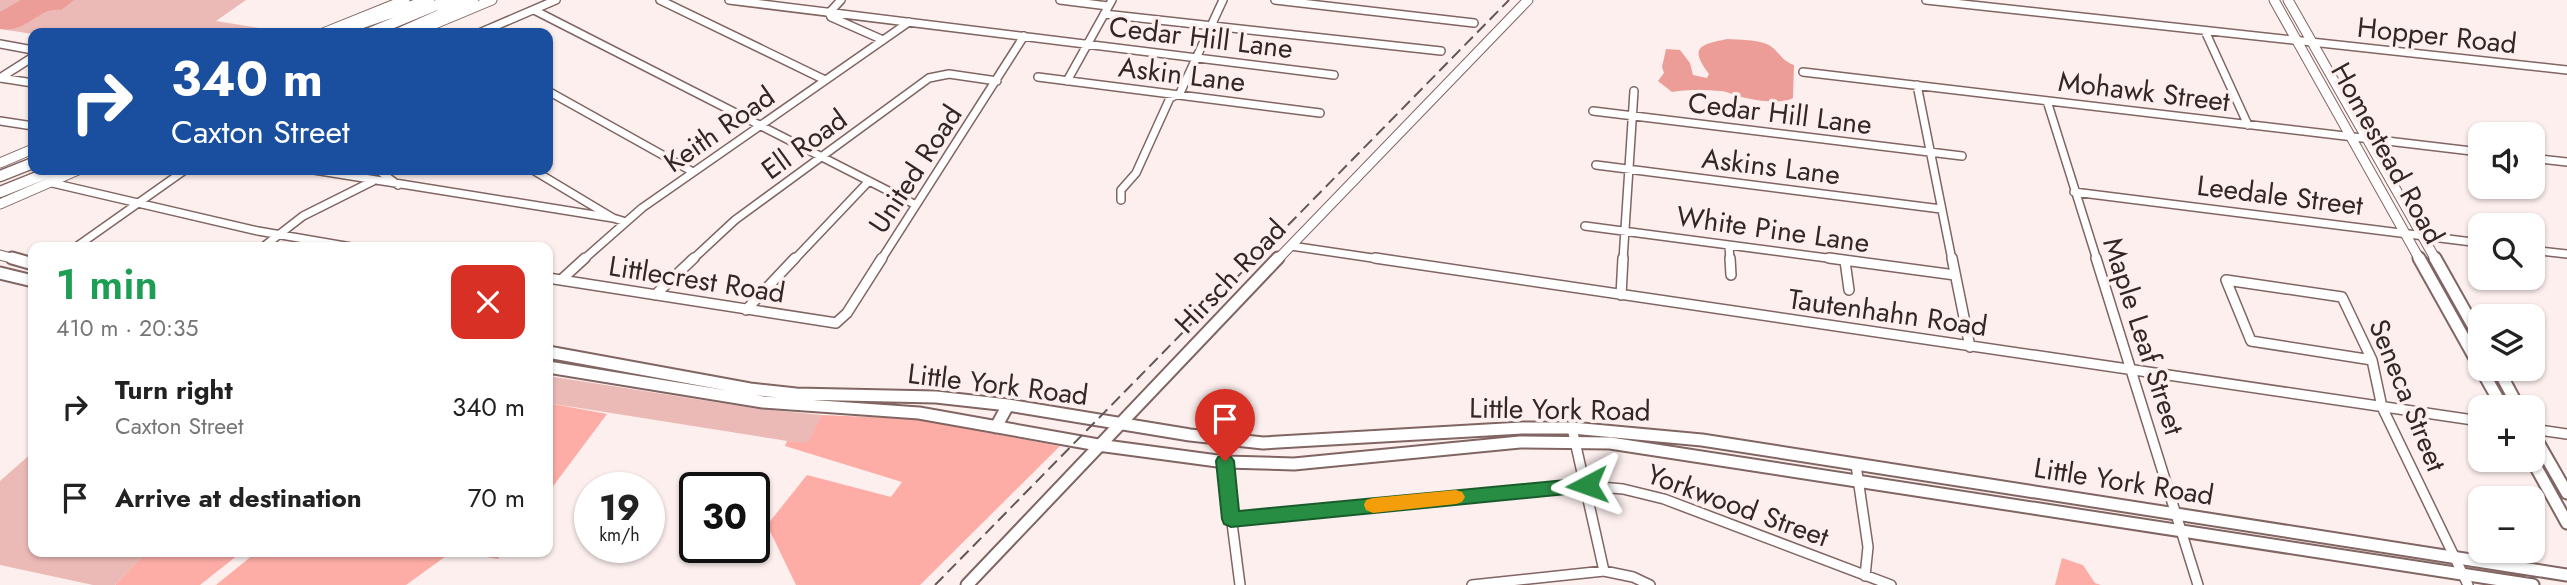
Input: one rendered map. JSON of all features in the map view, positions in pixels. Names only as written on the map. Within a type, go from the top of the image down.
[{"type":"highway","points":[[346,28],[429,0]]},
{"type":"highway","points":[[360,28],[429,0]]},
{"type":"highway","points":[[381,28],[449,0]]},
{"type":"highway","points":[[396,28],[464,0]]},
{"type":"highway","points":[[410,28],[473,0]]},
{"type":"highway","points":[[0,176],[28,165]]},
{"type":"highway","points":[[0,184],[41,176]]},
{"type":"highway","points":[[0,195],[41,176]]},
{"type":"main road","points":[[335,28],[405,0]]},
{"type":"main road","points":[[425,28],[492,0]]},
{"type":"main road","name":"Hirsch Road","points":[[967,585],[1118,424],[1528,0]]},
{"type":"main road","name":"Homestead Road","points":[[2274,0],[2468,347]]},
{"type":"main road","name":"Homestead Road","points":[[2288,0],[2468,318]]},
{"type":"main road","points":[[2325,90],[2339,92]]},
{"type":"main road","points":[[0,163],[28,151]]},
{"type":"main road","points":[[0,204],[41,176]]},
{"type":"main road","points":[[2376,180],[2391,182]]},
{"type":"main road","points":[[0,256],[28,263]]},
{"type":"main road","points":[[0,273],[28,280]]},
{"type":"main road","points":[[2454,322],[2468,324]]},
{"type":"main road","name":"Little York Road","points":[[553,353],[750,389],[796,394],[936,397],[1008,405],[1118,424],[1263,443],[1522,428],[1572,428],[1670,437],[2567,575]]},
{"type":"main road","name":"Little York Road","points":[[553,368],[763,402],[919,413],[1098,445],[1225,461],[1318,463],[1480,445],[1577,441],[1738,462],[2180,529],[2466,579],[2533,585]]},
{"type":"main road","points":[[996,427],[1008,405]]},
{"type":"main road","points":[[1669,452],[1670,437]]},
{"type":"main road","points":[[1738,446],[1738,462]]},
{"type":"main road","points":[[2545,453],[2567,493]]},
{"type":"main road","points":[[2539,472],[2567,523]]},
{"type":"main road","points":[[2012,488],[2016,504]]},
{"type":"main road","points":[[2045,493],[2048,509]]},
{"type":"street","points":[[491,28],[556,0]]},
{"type":"street","points":[[660,0],[825,80]]},
{"type":"street","name":"Cedar Hill Lane","points":[[729,0],[1334,75]]},
{"type":"street","points":[[841,0],[829,13],[831,17],[883,40]]},
{"type":"street","points":[[1060,0],[1110,3],[1067,81]]},
{"type":"street","points":[[1121,200],[1121,190],[1136,173],[1170,97],[1180,93],[1223,0]]},
{"type":"street","points":[[1275,0],[1474,23]]},
{"type":"street","name":"Hopper Road","points":[[1926,0],[2567,70]]},
{"type":"street","points":[[534,10],[916,205]]},
{"type":"street","points":[[1104,14],[1441,51]]},
{"type":"street","name":"Keith Road","points":[[561,280],[626,222],[693,172],[909,22]]},
{"type":"street","points":[[2205,31],[2248,125]]},
{"type":"street","name":"United Road","points":[[838,321],[845,317],[1024,36]]},
{"type":"street","points":[[0,44],[28,49]]},
{"type":"street","points":[[0,78],[28,60]]},
{"type":"street","name":"Mohawk Street","points":[[1803,72],[2468,151]]},
{"type":"street","name":"Ell Road","points":[[655,295],[735,220],[933,76],[949,74],[998,80]]},
{"type":"street","name":"Askin Lane","points":[[1038,77],[1320,113]]},
{"type":"street","points":[[0,78],[28,82]]},
{"type":"street","points":[[1917,85],[1970,347]]},
{"type":"street","points":[[1621,295],[1634,91]]},
{"type":"street","points":[[553,94],[693,172]]},
{"type":"street","name":"Maple Leaf Street","points":[[2047,101],[2198,585]]},
{"type":"street","name":"Cedar Hill Lane","points":[[1592,111],[1962,156]]},
{"type":"street","points":[[0,121],[28,125]]},
{"type":"street","points":[[2545,159],[2567,162]]},
{"type":"street","name":"Askins Lane","points":[[1596,165],[1941,209]]},
{"type":"street","points":[[83,242],[178,175]]},
{"type":"street","points":[[341,175],[626,222]]},
{"type":"street","points":[[385,175],[398,184]]},
{"type":"street","points":[[541,175],[613,218]]},
{"type":"street","points":[[41,176],[137,204],[320,242]]},
{"type":"street","points":[[269,242],[303,216],[373,181]]},
{"type":"street","points":[[746,310],[869,181]]},
{"type":"street","name":"Leedale Street","points":[[2074,191],[2468,242]]},
{"type":"street","name":"White Pine Lane","points":[[1585,226],[1955,275]]},
{"type":"street","name":"Tautenhahn Road","points":[[1290,246],[2468,419]]},
{"type":"street","points":[[1729,246],[1731,275]]},
{"type":"street","points":[[2545,251],[2567,254]]},
{"type":"street","points":[[1845,261],[1849,290]]},
{"type":"street","name":"Littlecrest Road","points":[[553,279],[821,322],[838,321]]},
{"type":"street","name":"Seneca Street","points":[[2372,360],[2251,341],[2226,280],[2342,297],[2372,360],[2382,407],[2452,556],[2466,579]]},
{"type":"street","points":[[1572,428],[1587,485],[1604,571]]},
{"type":"street","points":[[2545,431],[2567,434]]},
{"type":"street","points":[[1225,439],[1225,461],[1240,585]]},
{"type":"street","points":[[1856,464],[1868,547],[1865,576]]},
{"type":"street","name":"Yorkwood Street","points":[[1231,519],[1587,485],[1626,488],[1664,497],[1742,530],[1891,585]]},
{"type":"street","points":[[1472,585],[1530,582],[1604,571],[1650,585]]},
{"type":"shaded area","points":[[0,0],[246,0],[216,21],[259,28],[28,28],[28,33],[0,29]]},
{"type":"shaded area","points":[[21,0],[74,0],[61,10],[45,12],[26,24],[0,29],[0,12]]},
{"type":"shaded area","points":[[1728,39],[1764,43],[1794,65],[1793,98],[1766,101],[1722,91],[1672,92],[1658,81],[1664,73],[1662,67],[1666,49],[1680,50],[1690,63],[1693,75],[1707,78],[1709,74],[1699,58],[1700,48]]},
{"type":"shaded area","points":[[553,377],[753,408],[822,415],[807,444],[553,404]]},
{"type":"shaded area","points":[[553,404],[607,414],[553,486]]},
{"type":"shaded area","points":[[822,415],[916,419],[1060,446],[920,585],[796,585],[770,531],[770,521],[807,475],[891,497],[902,482],[785,446],[787,441],[807,443]]},
{"type":"shaded area","points":[[28,456],[28,557],[142,557],[115,585],[93,585],[0,565],[0,481]]},
{"type":"shaded area","points":[[142,557],[235,557],[200,585],[115,585]]},
{"type":"shaded area","points":[[251,557],[445,557],[406,585],[216,585]]},
{"type":"shaded area","points":[[2062,558],[2083,565],[2095,583],[2101,585],[2055,585]]},
{"type":"railway","points":[[935,585],[1509,0]]},
{"type":"slow traffic","points":[[1373,505],[1456,497]]},
{"type":"route","points":[[1225,461],[1231,519],[1587,485]]}]
